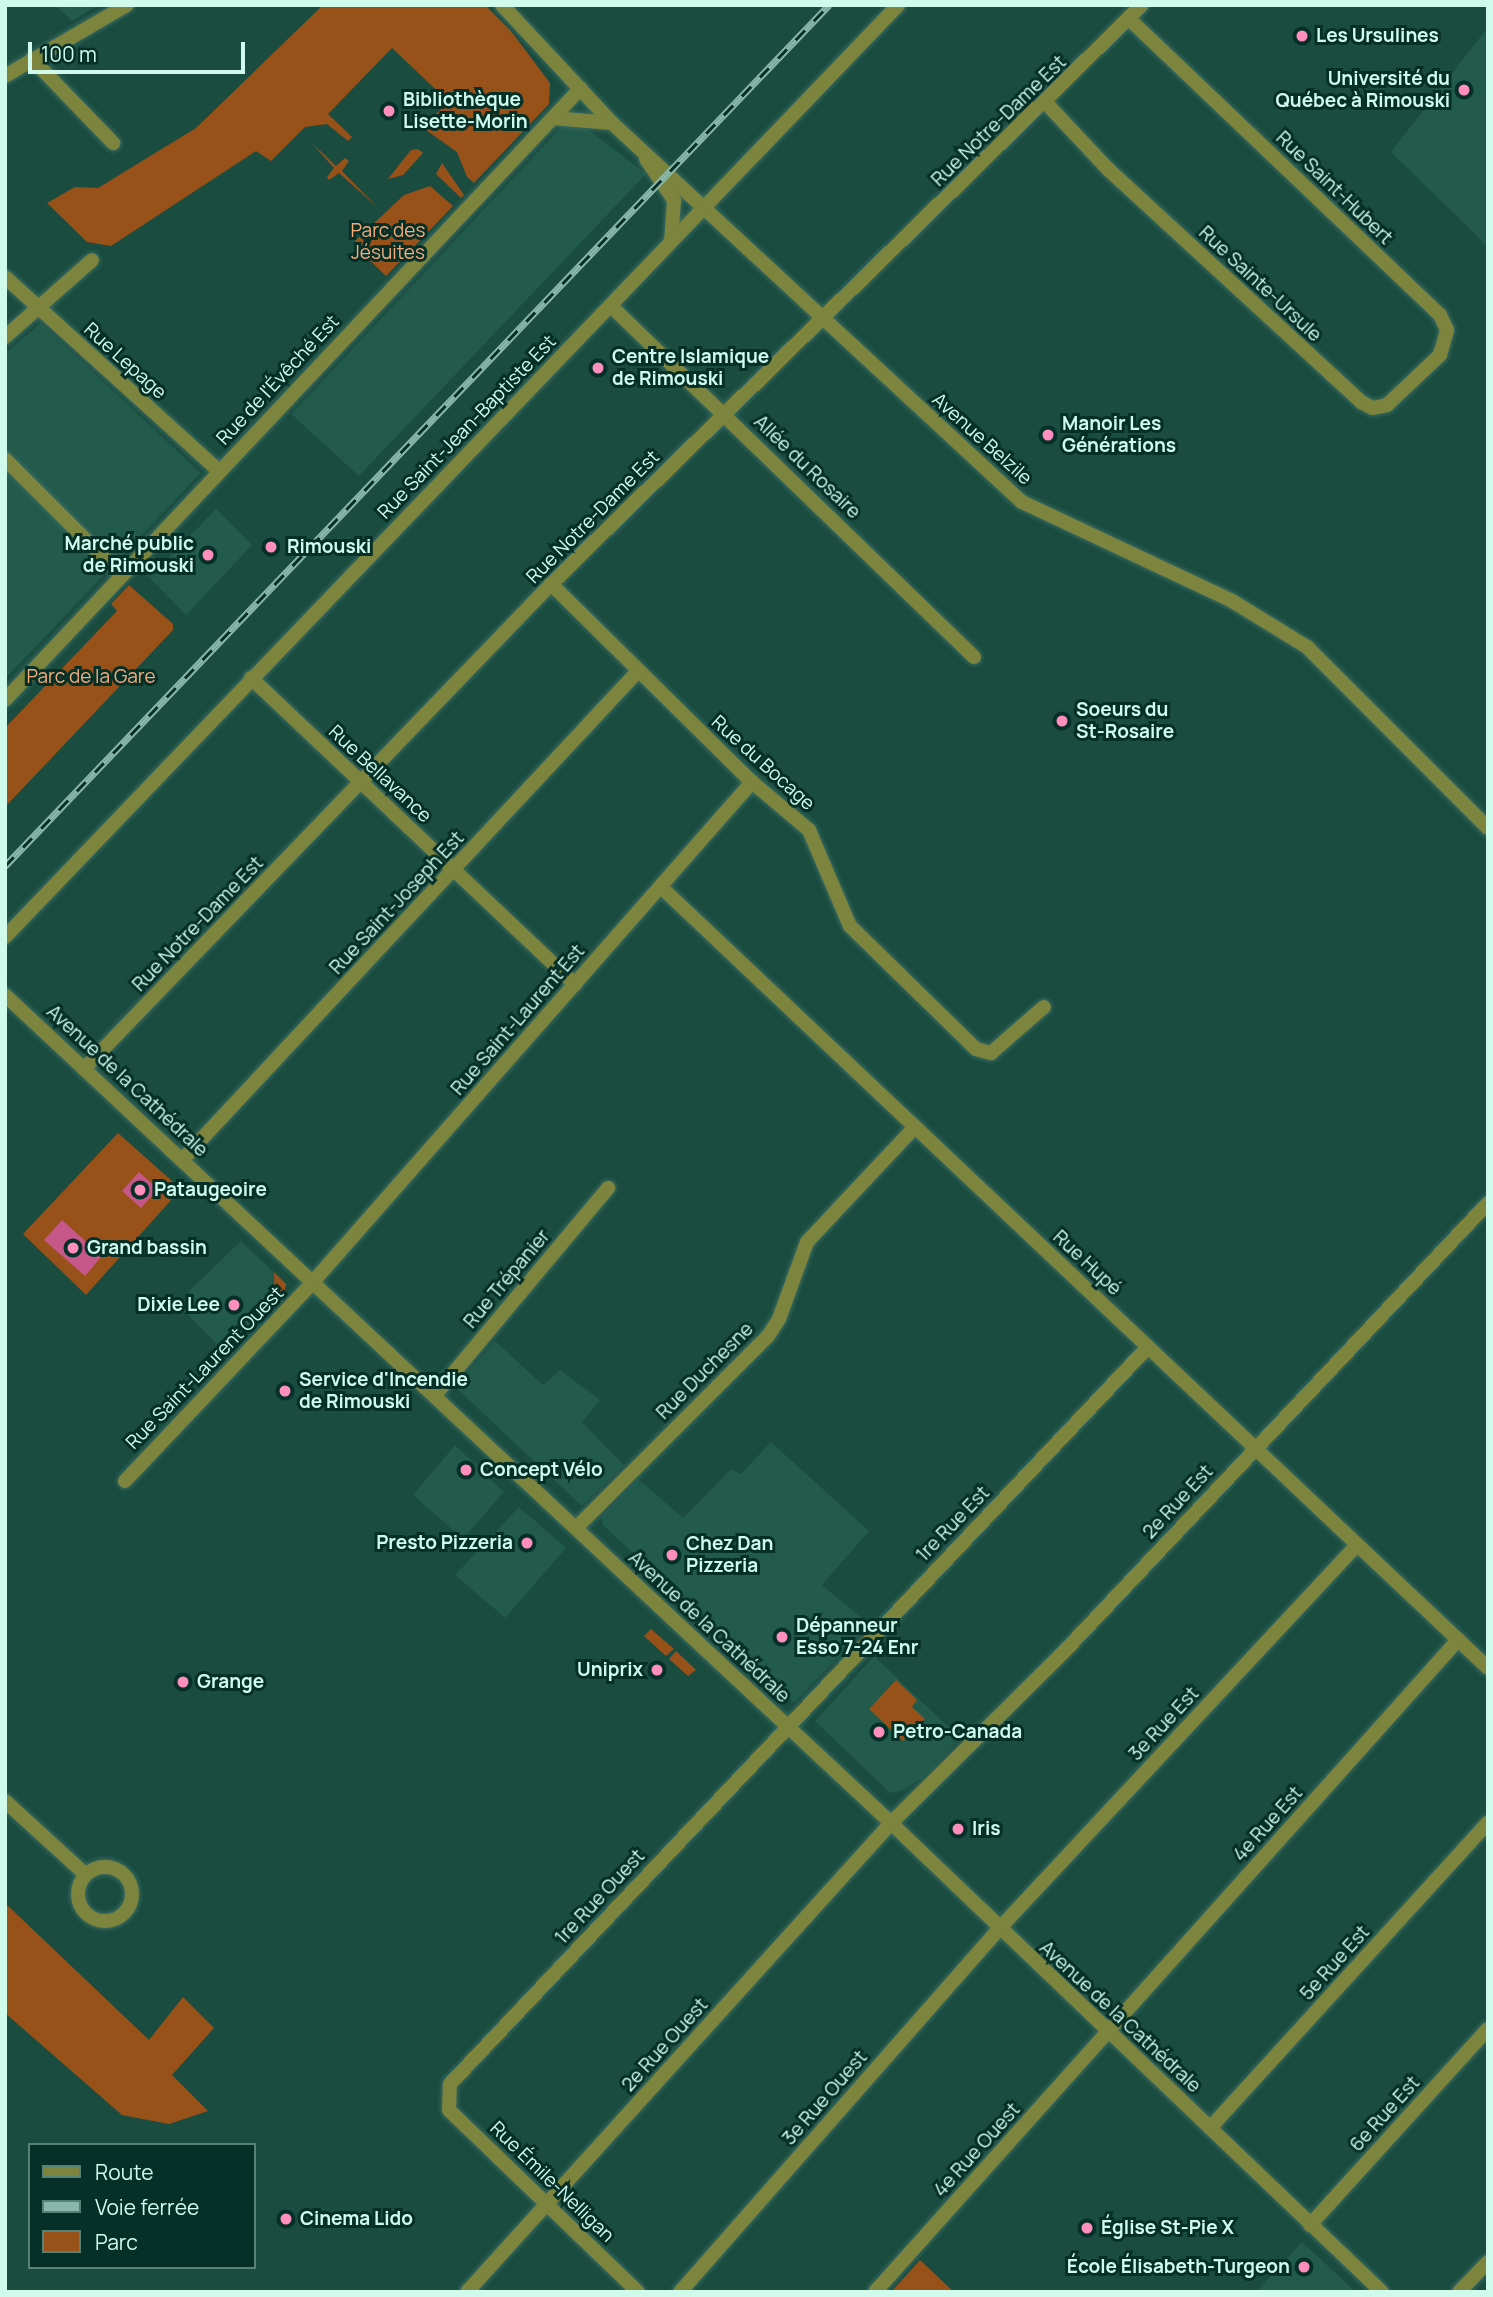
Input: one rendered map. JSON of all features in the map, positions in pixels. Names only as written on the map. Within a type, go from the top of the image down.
[{"type":"street","points":[[5,76],[127,5]]},
{"type":"street","name":"Avenue Belzile","points":[[502,5],[612,123],[820,320],[1023,502],[1232,601],[1307,647],[1488,828]]},
{"type":"street","name":"Rue Saint-Jean-Baptiste Est","points":[[5,937],[611,306],[701,206],[898,5]]},
{"type":"street","name":"Rue Notre-Dame Est","points":[[84,1069],[551,584],[1046,103],[1142,5]]},
{"type":"street","name":"Rue Saint-Hubert","points":[[1129,19],[1440,315],[1447,330]]},
{"type":"street","points":[[32,59],[113,143]]},
{"type":"street","name":"Rue de l'Évêché Est","points":[[5,700],[581,88]]},
{"type":"street","name":"Rue Sainte-Ursule","points":[[1046,103],[1109,170],[1361,402],[1373,408],[1387,405],[1440,355],[1447,330]]},
{"type":"street","points":[[553,118],[612,123]]},
{"type":"street","points":[[639,147],[674,201],[671,239]]},
{"type":"street","points":[[5,337],[92,260]]},
{"type":"street","name":"Rue Lepage","points":[[5,277],[37,309],[220,472]]},
{"type":"street","name":"Allée du Rosaire","points":[[611,306],[974,657]]},
{"type":"street","points":[[5,459],[122,576]]},
{"type":"street","name":"Rue du Bocage","points":[[551,584],[752,782],[809,830],[850,926],[976,1048],[991,1053],[1044,1007]]},
{"type":"street","name":"Rue Saint-Joseph Est","points":[[183,1159],[638,671]]},
{"type":"street","name":"Rue Bellavance","points":[[251,678],[575,984]]},
{"type":"street","name":"Rue Saint-Laurent Est","points":[[312,1283],[752,782]]},
{"type":"street","name":"Rue Hupé","points":[[661,887],[1488,1668]]},
{"type":"street","name":"Avenue de la Cathédrale","points":[[5,995],[891,1823],[998,1930],[1382,2292]]},
{"type":"street","name":"Rue Duchesne","points":[[576,1528],[768,1336],[779,1319],[807,1242],[915,1127]]},
{"type":"street","name":"Rue Trépanier","points":[[435,1395],[608,1188]]},
{"type":"street","name":"2e Rue Est","points":[[891,1823],[1059,1657],[1488,1203]]},
{"type":"street","name":"Rue Saint-Laurent Ouest","points":[[125,1480],[312,1283]]},
{"type":"street","name":"1re Rue Est","points":[[787,1727],[1148,1347]]},
{"type":"street","name":"3e Rue Est","points":[[998,1930],[1357,1545]]},
{"type":"street","name":"4e Rue Est","points":[[1108,2034],[1458,1640]]},
{"type":"street","name":"1re Rue Ouest","points":[[446,2096],[450,2084],[787,1727]]},
{"type":"street","points":[[5,1801],[86,1874]]},
{"type":"street","name":"2e Rue Ouest","points":[[467,2292],[891,1823]]},
{"type":"street","name":"5e Rue Est","points":[[1210,2128],[1488,1823]]},
{"type":"street","name":"3e Rue Ouest","points":[[680,2292],[998,1930]]},
{"type":"street","name":"6e Rue Est","points":[[1310,2225],[1488,2029]]},
{"type":"street","name":"4e Rue Ouest","points":[[875,2292],[1108,2034]]},
{"type":"street","name":"Rue Émile-Nelligan","points":[[446,2096],[449,2110],[638,2292]]},
{"type":"street","points":[[1459,2292],[1488,2262]]},
{"type":"shaded area","points":[[55,5],[99,5],[72,21]]},
{"type":"shaded area","name":"Université du Québec à Rimouski","points":[[1488,27],[1488,247],[1391,152]]},
{"type":"shaded area","points":[[565,123],[585,127],[646,174],[359,476],[291,414]]},
{"type":"shaded area","points":[[41,323],[201,473],[5,679],[5,353]]},
{"type":"shaded area","name":"Marché public de Rimouski","points":[[216,509],[252,545],[186,615],[146,574],[154,565],[159,568]]},
{"type":"shaded area","name":"Pataugeoire","points":[[139,1172],[158,1189],[141,1208],[122,1191]]},
{"type":"shaded area","name":"Grand bassin","points":[[62,1220],[102,1256],[85,1276],[44,1240]]},
{"type":"shaded area","points":[[241,1241],[286,1284],[284,1295],[225,1352],[181,1308],[193,1296],[188,1292]]},
{"type":"shaded area","points":[[495,1341],[543,1385],[560,1370],[600,1400],[582,1422],[624,1465],[582,1506],[455,1387]]},
{"type":"shaded area","points":[[771,1442],[869,1531],[822,1585],[870,1625],[794,1703],[603,1525],[601,1517],[638,1479],[683,1518],[731,1469],[741,1474]]},
{"type":"shaded area","points":[[455,1445],[504,1492],[463,1539],[413,1495]]},
{"type":"shaded area","points":[[519,1507],[566,1548],[505,1618],[455,1575]]},
{"type":"shaded area","points":[[874,1656],[960,1738],[930,1772],[904,1790],[890,1793],[815,1721]]},
{"type":"shaded area","name":"École Élisabeth-Turgeon","points":[[1302,2242],[1356,2292],[1256,2292]]},
{"type":"green space","points":[[323,5],[485,5],[511,31],[550,83],[549,104],[474,183],[467,177],[457,152],[423,128],[448,101],[392,48],[328,114],[352,137],[348,141],[327,124],[305,127],[271,161],[256,151],[111,246],[87,242],[47,203],[75,187],[98,188],[196,128]]},
{"type":"green space","points":[[310,141],[336,166],[345,158],[349,161],[342,171],[376,206],[339,173],[329,180],[327,177],[334,168]]},
{"type":"green space","points":[[418,149],[423,153],[403,175],[388,179],[411,150]]},
{"type":"green space","points":[[442,163],[464,195],[461,198],[436,174]]},
{"type":"green space","name":"Parc des Jésuites","points":[[430,186],[453,206],[386,276],[355,246],[355,241],[404,195]]},
{"type":"green space","name":"Parc de la Gare","points":[[129,585],[173,624],[173,630],[5,807],[5,728],[117,611],[111,604]]},
{"type":"green space","points":[[118,1133],[181,1189],[86,1295],[23,1234]]},
{"type":"green space","points":[[274,1272],[286,1284],[284,1295],[275,1302]]},
{"type":"green space","points":[[651,1629],[674,1649],[666,1656],[644,1636]]},
{"type":"green space","points":[[676,1651],[696,1670],[688,1676],[669,1659]]},
{"type":"green space","points":[[896,1680],[917,1700],[912,1707],[925,1719],[903,1741],[869,1709]]},
{"type":"green space","points":[[5,1903],[149,2040],[183,1997],[214,2028],[172,2075],[208,2111],[169,2124],[122,2115],[5,2013]]},
{"type":"green space","points":[[920,2260],[954,2292],[891,2292]]},
{"type":"railway","points":[[5,866],[829,5]]},
{"type":"place","name":"Les Ursulines","points":[[1302,36]]},
{"type":"place","name":"Université du Québec à Rimouski","points":[[1464,90]]},
{"type":"place","name":"Bibliothèque Lisette-Morin","points":[[389,111]]},
{"type":"place","name":"Centre Islamique de Rimouski","points":[[598,368]]},
{"type":"place","name":"Manoir Les Générations","points":[[1048,435]]},
{"type":"place","name":"Rimouski","points":[[271,547]]},
{"type":"place","name":"Marché public de Rimouski","points":[[208,555]]},
{"type":"place","name":"Soeurs du St-Rosaire","points":[[1062,721]]},
{"type":"place","name":"Pataugeoire","points":[[140,1190]]},
{"type":"place","name":"Grand bassin","points":[[73,1248]]},
{"type":"place","name":"Dixie Lee","points":[[234,1305]]},
{"type":"place","name":"Service d'Incendie de Rimouski","points":[[285,1391]]},
{"type":"place","name":"Concept Vélo","points":[[466,1470]]},
{"type":"place","name":"Presto Pizzeria","points":[[527,1543]]},
{"type":"place","name":"Chez Dan Pizzeria","points":[[672,1555]]},
{"type":"place","name":"Dépanneur Esso 7-24 Enr","points":[[782,1637]]},
{"type":"place","name":"Uniprix","points":[[657,1670]]},
{"type":"place","name":"Grange","points":[[183,1682]]},
{"type":"place","name":"Petro-Canada","points":[[879,1732]]},
{"type":"place","name":"Iris","points":[[958,1829]]},
{"type":"place","name":"Cinema Lido","points":[[286,2219]]},
{"type":"place","name":"Église St-Pie X","points":[[1087,2228]]},
{"type":"place","name":"École Élisabeth-Turgeon","points":[[1304,2267]]}]
